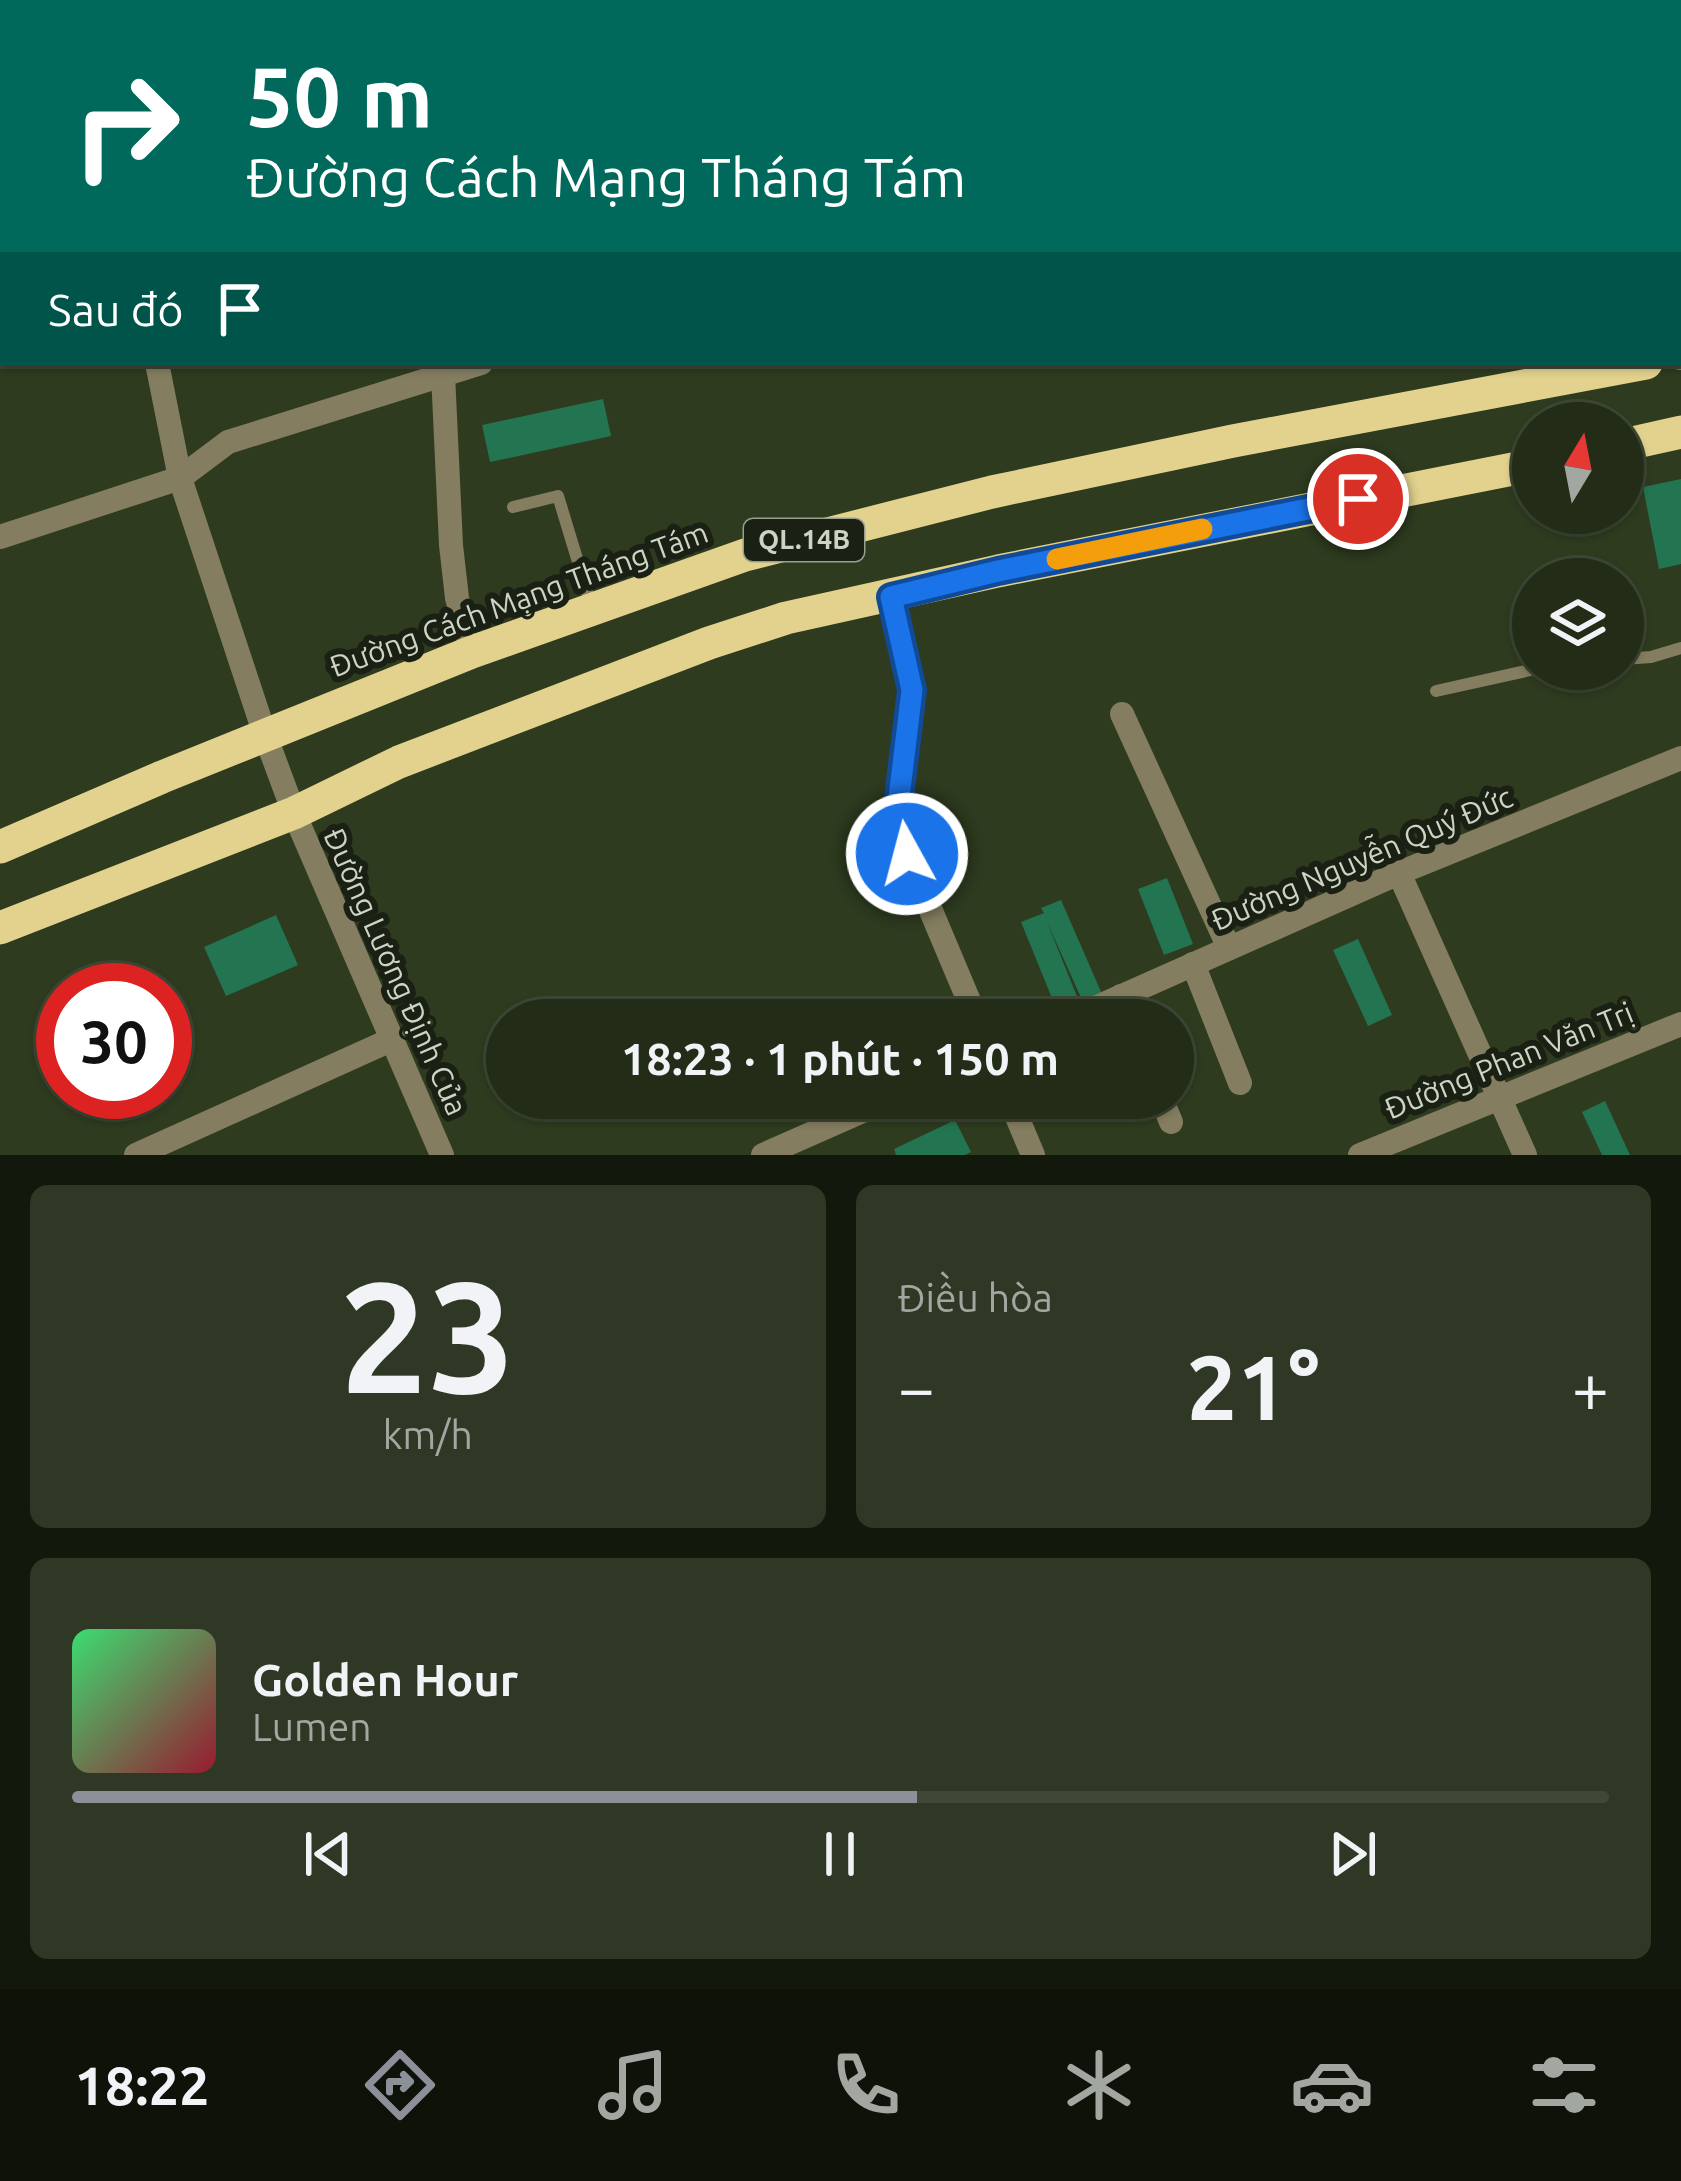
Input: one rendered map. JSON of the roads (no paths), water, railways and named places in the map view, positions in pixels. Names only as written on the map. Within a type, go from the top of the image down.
[{"type":"highway","name":"Đường Cách Mạng Tháng Tám","points":[[0,847],[472,652],[745,555],[992,491],[1630,366]]},
{"type":"highway","points":[[1644,440],[1681,432]]},
{"type":"highway","name":"QL.14B","points":[[0,928],[294,813],[399,762],[786,618],[1021,566],[1512,469]]},
{"type":"street","name":"Đường Lương Định Của","points":[[158,366],[180,478],[265,735],[442,1155]]},
{"type":"street","points":[[0,537],[180,478],[228,442],[431,372],[464,366]]},
{"type":"street","points":[[431,372],[457,598],[472,652]]},
{"type":"street","points":[[891,597],[912,690],[898,806],[907,854],[967,999]]},
{"type":"street","points":[[1122,714],[1229,948]]},
{"type":"street","name":"Đường Nguyễn Quý Đức","points":[[1140,999],[1193,964],[1399,872],[1681,758]]},
{"type":"street","points":[[1399,872],[1525,1155]]},
{"type":"street","points":[[1193,964],[1240,1083]]},
{"type":"street","name":"Đường Phan Văn Trị","points":[[1360,1155],[1681,1024]]},
{"type":"street","points":[[136,1155],[393,1039]]},
{"type":"street","points":[[763,1155],[844,1119]]},
{"type":"street","points":[[1018,1119],[1033,1155]]},
{"type":"street","points":[[1169,1119],[1171,1123]]},
{"type":"lane","points":[[513,507],[558,496],[592,609]]},
{"type":"lane","points":[[1644,658],[1681,648]]},
{"type":"lane","points":[[1436,691],[1512,674]]}]
